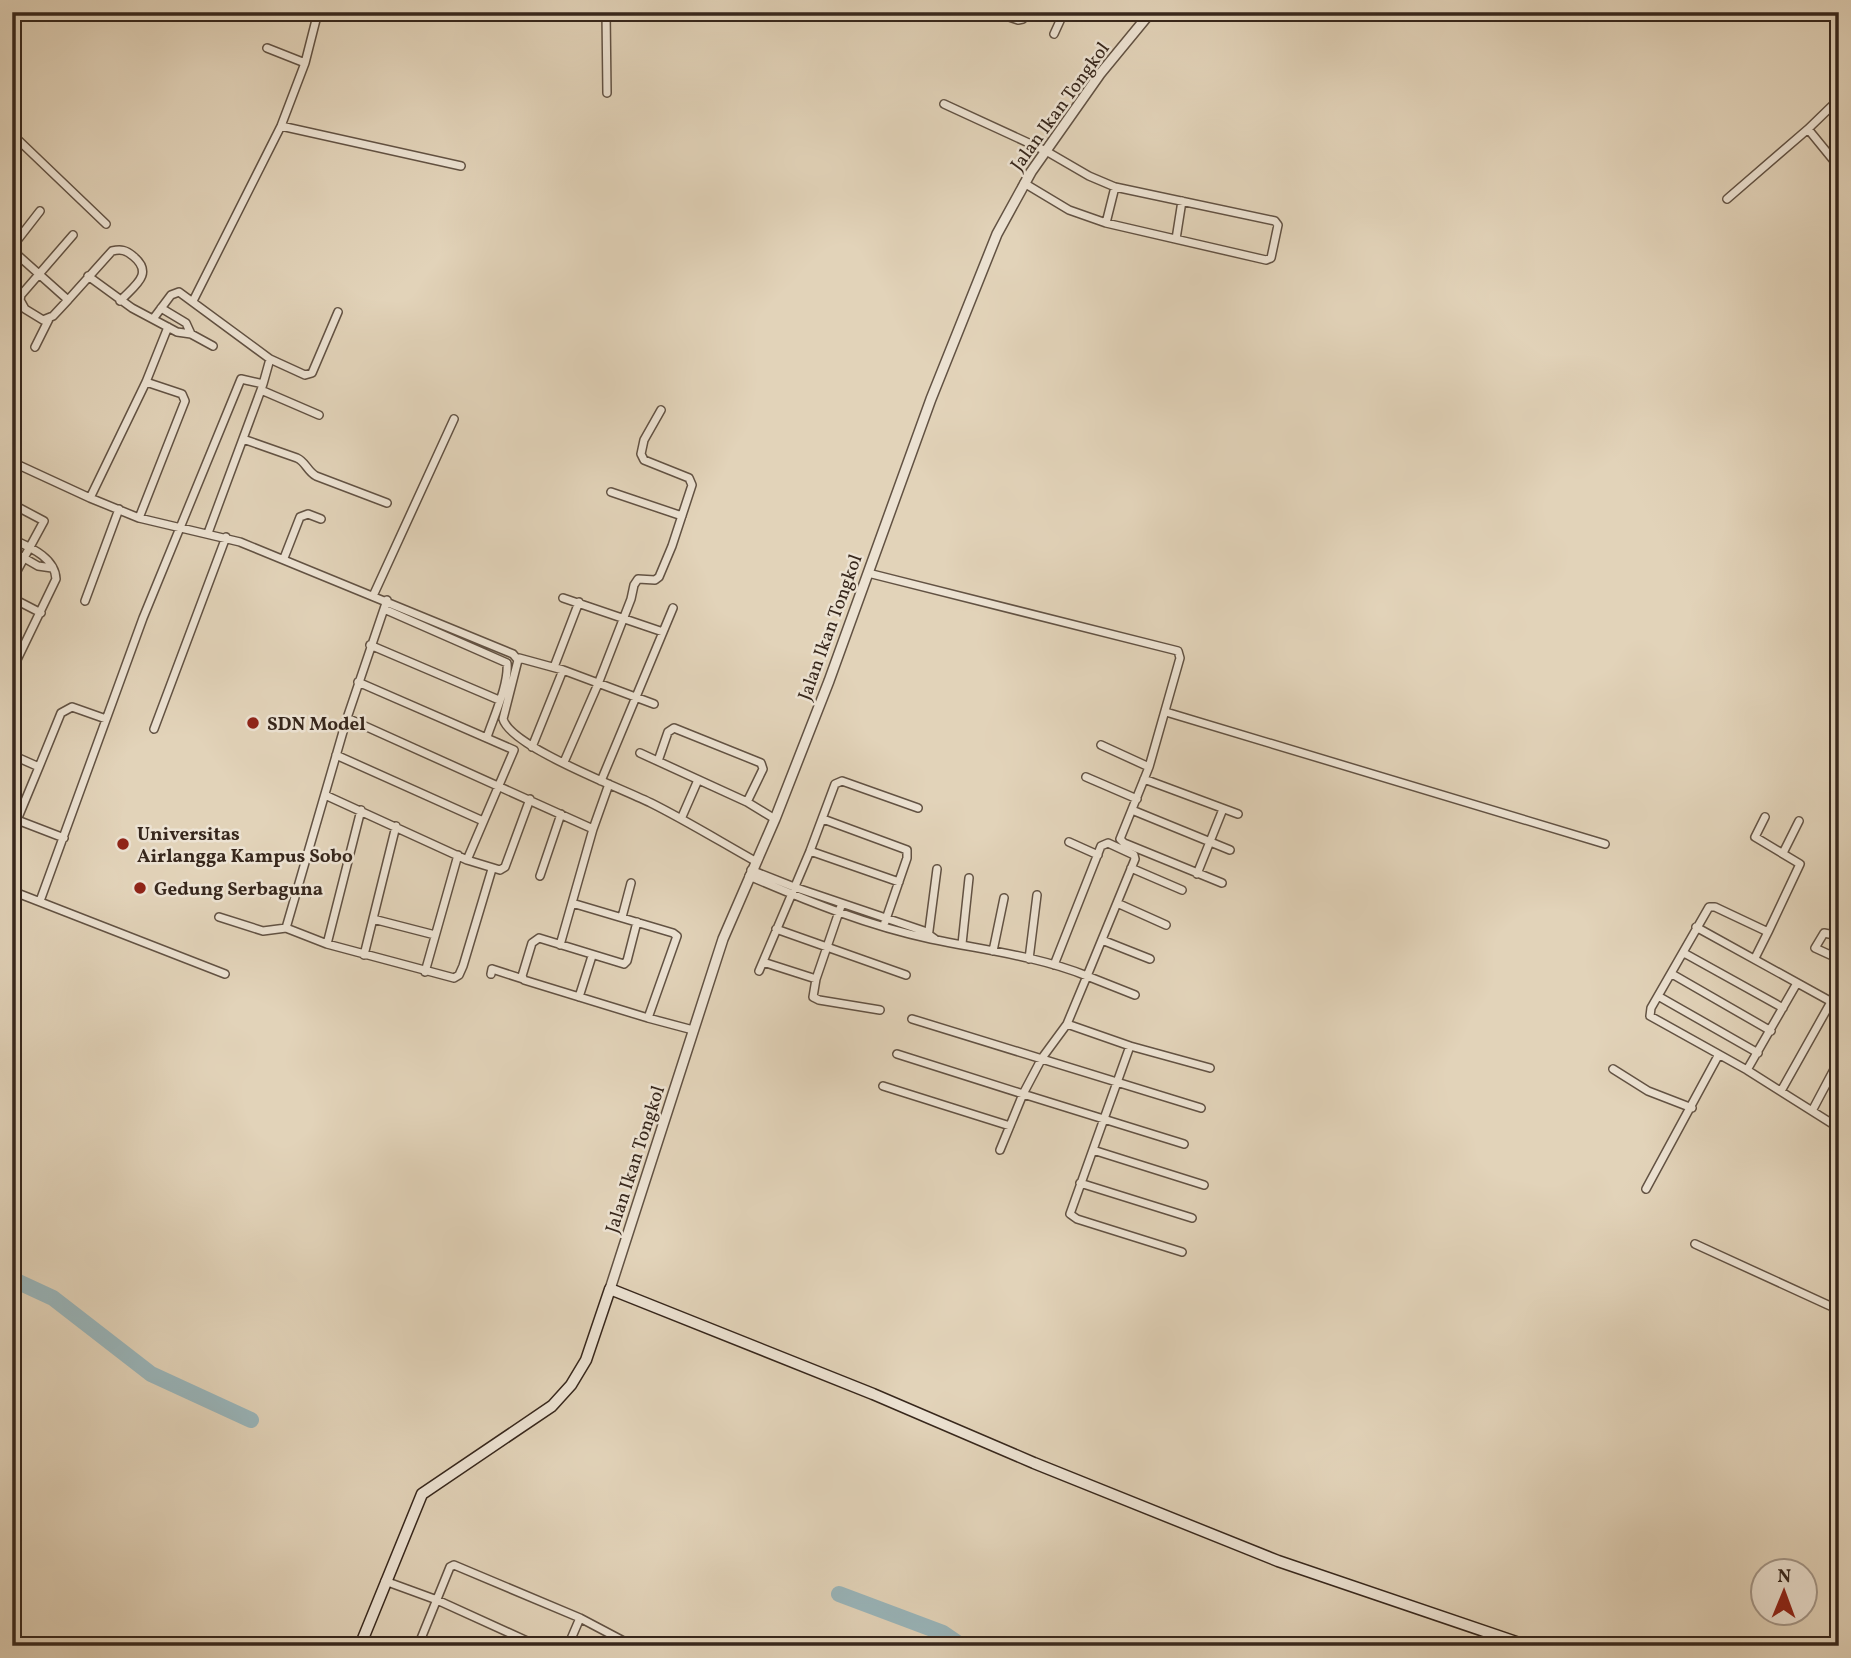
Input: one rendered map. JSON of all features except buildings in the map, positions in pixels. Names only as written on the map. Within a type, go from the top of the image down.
[{"type":"main road","points":[[360,1646],[422,1494],[552,1406],[571,1385],[593,1343],[610,1289],[1278,1561],[1528,1646]]},
{"type":"street","points":[[193,301],[281,126],[305,63],[317,12]]},
{"type":"street","points":[[606,12],[607,93]]},
{"type":"street","points":[[994,12],[1018,20],[1023,19],[1027,12]]},
{"type":"street","points":[[1054,34],[1065,12]]},
{"type":"street","name":"Jalan Ikan Tongkol","points":[[610,1289],[723,939],[775,819],[967,306],[1003,219],[1024,183],[1100,74],[1151,12]]},
{"type":"street","points":[[267,48],[305,63]]},
{"type":"street","points":[[1727,199],[1808,130],[1839,99]]},
{"type":"street","points":[[944,104],[1046,151],[1089,176],[1115,187],[1275,221],[1278,230],[1271,258],[1266,260],[1106,223],[1069,209],[1024,183]]},
{"type":"street","points":[[281,126],[461,166]]},
{"type":"street","points":[[1808,130],[1839,167]]},
{"type":"street","points":[[12,134],[106,224]]},
{"type":"street","points":[[1106,223],[1115,187]]},
{"type":"street","points":[[1176,239],[1182,201]]},
{"type":"street","points":[[40,211],[12,248],[68,300]]},
{"type":"street","points":[[49,319],[43,320],[25,309],[20,300],[21,295],[73,235]]},
{"type":"street","points":[[34,347],[49,319],[112,251],[119,249],[141,263],[143,270],[142,277],[120,301]]},
{"type":"street","points":[[88,276],[120,301],[168,327],[183,334],[191,334],[213,346]]},
{"type":"street","points":[[153,319],[174,293],[179,292],[270,359],[295,372],[310,375],[338,312]]},
{"type":"street","points":[[161,308],[186,323],[191,334]]},
{"type":"street","points":[[90,498],[146,382],[168,327]]},
{"type":"street","points":[[208,533],[270,359]]},
{"type":"street","points":[[40,901],[178,529],[241,379],[319,415]]},
{"type":"street","points":[[139,518],[185,401],[182,394],[146,382]]},
{"type":"street","points":[[564,762],[598,684],[634,585],[638,579],[655,580],[659,577],[692,485],[692,480],[644,460],[641,454],[645,440],[661,410]]},
{"type":"street","points":[[373,596],[454,419]]},
{"type":"street","points":[[243,439],[303,460],[308,470],[316,476],[387,503]]},
{"type":"street","points":[[12,461],[139,518],[178,529],[226,537],[284,558],[373,596],[508,663],[487,737]]},
{"type":"street","points":[[611,492],[682,516]]},
{"type":"street","points":[[12,504],[44,521],[12,580]]},
{"type":"street","points":[[85,601],[119,509]]},
{"type":"street","points":[[284,558],[300,517],[307,514],[321,519]]},
{"type":"street","points":[[154,729],[226,537]]},
{"type":"street","points":[[12,539],[46,558],[56,572],[56,579],[41,613],[12,670]]},
{"type":"street","points":[[12,551],[38,566],[52,568]]},
{"type":"street","points":[[868,573],[1178,651],[1180,658],[1166,712],[1149,767],[1121,833],[1121,841],[1222,883]]},
{"type":"street","points":[[12,598],[41,613]]},
{"type":"street","points":[[563,598],[663,632]]},
{"type":"street","points":[[554,667],[579,602]]},
{"type":"street","points":[[286,928],[358,682],[385,604]]},
{"type":"street","points":[[385,604],[519,658],[564,670],[654,704]]},
{"type":"street","points":[[560,945],[605,782],[635,698],[673,608]]},
{"type":"street","points":[[370,645],[499,700]]},
{"type":"street","points":[[519,658],[503,719],[508,730],[532,747],[681,819],[752,869],[792,891],[931,937],[1054,965],[1135,995]]},
{"type":"street","points":[[532,747],[564,670]]},
{"type":"street","points":[[358,682],[513,750],[467,860]]},
{"type":"street","points":[[64,838],[15,819],[64,709],[72,707],[106,719]]},
{"type":"street","points":[[1166,712],[1605,845]]},
{"type":"street","points":[[347,718],[593,829]]},
{"type":"street","points":[[658,761],[668,732],[674,728],[761,763],[763,769],[747,802]]},
{"type":"street","points":[[1101,746],[1149,767]]},
{"type":"street","points":[[640,753],[747,802],[775,819]]},
{"type":"street","points":[[12,755],[39,766]]},
{"type":"street","points":[[336,755],[483,821]]},
{"type":"street","points":[[1086,777],[1137,799]]},
{"type":"street","points":[[1144,779],[1238,814]]},
{"type":"street","points":[[681,819],[698,780]]},
{"type":"street","points":[[759,971],[835,784],[838,781],[918,808]]},
{"type":"street","points":[[325,795],[396,825],[467,860],[500,870],[505,867],[530,799]]},
{"type":"street","points":[[1196,874],[1223,809]]},
{"type":"street","points":[[327,944],[361,810]]},
{"type":"street","points":[[1132,810],[1230,850]]},
{"type":"street","points":[[540,876],[561,814]]},
{"type":"street","points":[[1755,958],[1800,868],[1797,860],[1755,836],[1765,817]]},
{"type":"street","points":[[822,820],[906,848],[907,858],[885,922]]},
{"type":"street","points":[[1783,853],[1799,821]]},
{"type":"street","points":[[364,955],[396,825]]},
{"type":"street","points":[[1069,842],[1098,855]]},
{"type":"street","points":[[1000,1150],[1023,1094],[1042,1058],[1067,1024],[1134,855],[1117,846],[1104,844],[1054,965]]},
{"type":"street","points":[[810,851],[899,882]]},
{"type":"street","points":[[425,972],[458,855]]},
{"type":"street","points":[[1131,868],[1182,890]]},
{"type":"street","points":[[219,917],[263,931],[286,928],[327,944],[453,978],[459,975],[492,869]]},
{"type":"street","points":[[931,937],[937,869]]},
{"type":"street","points":[[962,944],[969,878]]},
{"type":"street","points":[[622,917],[631,883]]},
{"type":"street","points":[[12,891],[225,974]]},
{"type":"street","points":[[1028,959],[1037,895]]},
{"type":"street","points":[[993,951],[1003,898]]},
{"type":"street","points":[[572,903],[677,936],[648,1018]]},
{"type":"street","points":[[1117,903],[1166,925]]},
{"type":"street","points":[[1769,932],[1711,906],[1696,927],[1684,953],[1651,1008],[1650,1016],[1747,1070],[1839,1128]]},
{"type":"street","points":[[841,907],[812,994],[815,999],[880,1010]]},
{"type":"street","points":[[373,919],[435,935]]},
{"type":"street","points":[[523,979],[535,939],[538,938],[592,956],[625,963],[637,922]]},
{"type":"street","points":[[1696,927],[1835,1004],[1781,1091]]},
{"type":"street","points":[[776,929],[906,975]]},
{"type":"street","points":[[1839,936],[1824,933],[1815,948],[1839,959]]},
{"type":"street","points":[[1102,940],[1150,959]]},
{"type":"street","points":[[1684,953],[1783,1007]]},
{"type":"street","points":[[579,997],[592,956]]},
{"type":"street","points":[[762,962],[816,979]]},
{"type":"street","points":[[491,974],[492,969],[694,1030]]},
{"type":"street","points":[[1672,974],[1771,1031]]},
{"type":"street","points":[[1747,1070],[1797,983]]},
{"type":"street","points":[[1658,996],[1758,1053]]},
{"type":"street","points":[[912,1019],[1201,1108]]},
{"type":"street","points":[[1067,1024],[1130,1046],[1210,1068]]},
{"type":"street","points":[[1130,1046],[1070,1214],[1073,1218],[1182,1252]]},
{"type":"street","points":[[897,1054],[1184,1144]]},
{"type":"street","points":[[1646,1189],[1718,1056]]},
{"type":"street","points":[[1812,1111],[1839,1060]]},
{"type":"street","points":[[1613,1069],[1648,1091],[1692,1108]]},
{"type":"street","points":[[883,1086],[1010,1126]]},
{"type":"street","points":[[1093,1150],[1204,1185]]},
{"type":"street","points":[[1080,1183],[1192,1218]]},
{"type":"street","points":[[1695,1244],[1839,1310]]},
{"type":"street","points":[[439,1646],[419,1642],[450,1567],[454,1565],[580,1618],[633,1646]]},
{"type":"street","points":[[385,1581],[437,1600],[538,1646]]},
{"type":"street","points":[[568,1646],[580,1618]]},
{"type":"street","points":[[613,1646],[618,1636]]},
{"type":"waterway","points":[[12,1279],[53,1298],[151,1374],[251,1420]]},
{"type":"waterway","points":[[839,1594],[943,1633],[962,1646]]},
{"type":"place","name":"SDN Model","points":[[253,723]]},
{"type":"place","name":"Universitas Airlangga Kampus Sobo","points":[[123,844]]},
{"type":"place","name":"Gedung Serbaguna","points":[[140,888]]}]
